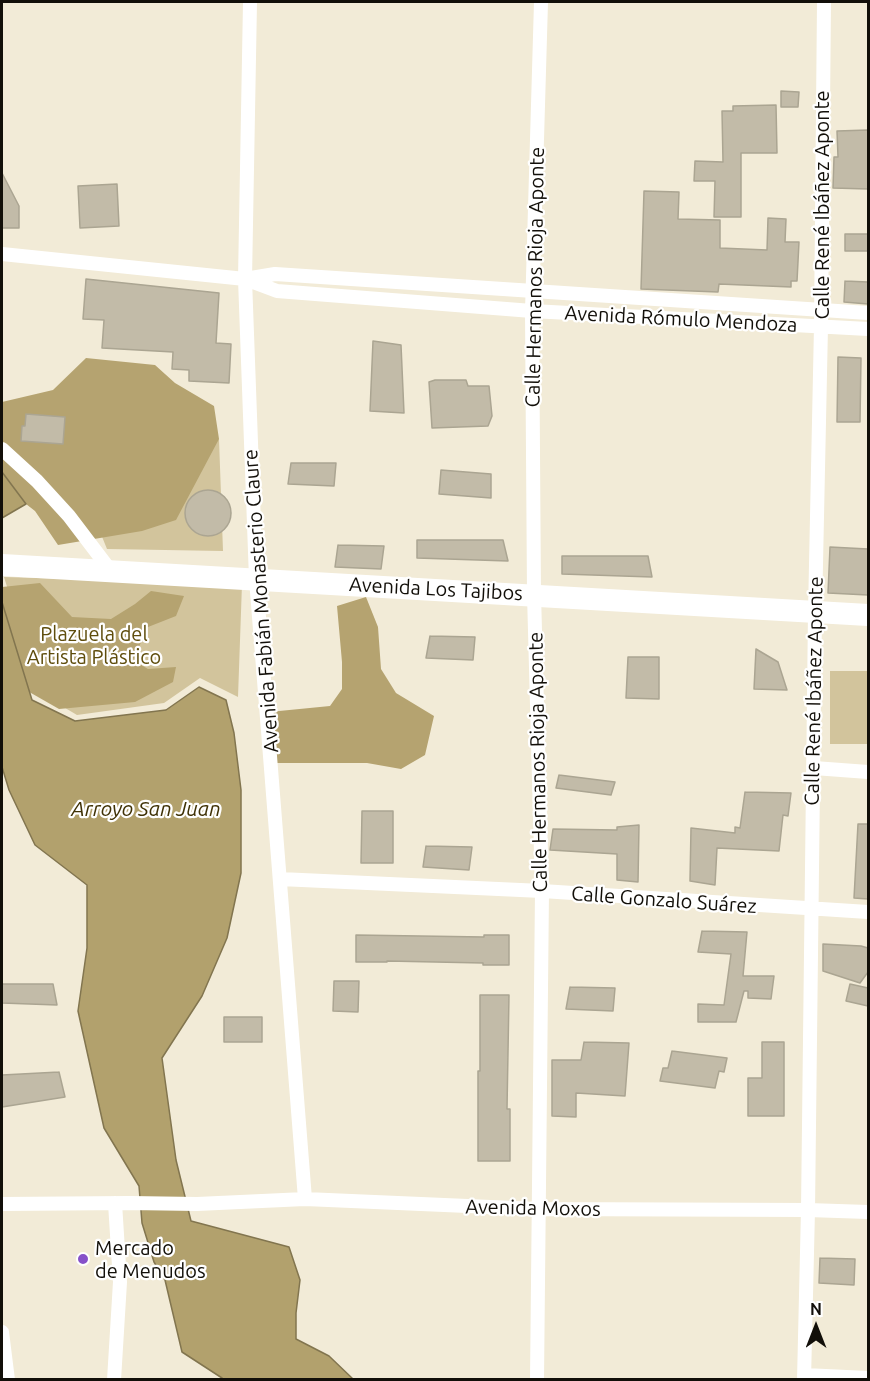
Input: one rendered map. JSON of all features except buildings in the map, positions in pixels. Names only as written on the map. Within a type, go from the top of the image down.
[{"type":"main road","name":"Avenida Los Tajibos","points":[[3,565],[868,615]]},
{"type":"street","name":"Avenida Fabián Monasterio Claure","points":[[250,2],[245,279],[256,579],[304,1199]]},
{"type":"street","name":"Calle Hermanos Rioja Aponte","points":[[537,1380],[542,891],[534,594],[532,291],[541,2]]},
{"type":"street","name":"Calle René Ibáñez Aponte","points":[[804,1377],[824,2]]},
{"type":"street","name":"Avenida Rómulo Mendoza","points":[[2,254],[245,279],[277,291],[532,311],[868,329]]},
{"type":"street","name":"Avenida Rómulo Mendoza","points":[[245,279],[275,274],[868,313]]},
{"type":"street","points":[[2,449],[37,481],[69,516],[110,570]]},
{"type":"street","points":[[814,768],[868,772]]},
{"type":"street","name":"Calle Gonzalo Suárez","points":[[280,879],[542,891],[868,912]]},
{"type":"street","name":"Avenida Moxos","points":[[115,1203],[197,1204],[304,1199],[537,1209],[868,1212]]},
{"type":"street","points":[[2,1204],[115,1203],[120,1282],[114,1380]]},
{"type":"street","points":[[2,1332],[8,1380]]},
{"type":"street","points":[[804,1377],[868,1378]]},
{"type":"green space","points":[[86,358],[155,365],[175,383],[214,406],[219,439],[176,520],[142,531],[58,545],[35,511],[26,504],[2,472],[2,402],[53,390]]},
{"type":"green space","points":[[219,439],[223,551],[107,549],[92,512]]},
{"type":"green space","name":"Plazuela del Artista Plástico","points":[[4,577],[242,584],[238,697],[200,678],[164,703],[77,715],[40,693]]},
{"type":"green space","points":[[40,583],[72,617],[111,619],[151,591],[184,596],[176,616],[148,627],[133,660],[148,669],[176,667],[173,682],[135,702],[59,709],[17,685],[2,625],[2,587]]},
{"type":"green space","points":[[366,597],[378,627],[381,669],[396,693],[434,716],[425,755],[401,769],[367,763],[272,763],[269,712],[330,706],[342,689],[337,606]]},
{"type":"green space","points":[[830,671],[868,671],[868,744],[830,744]]},
{"type":"water","points":[[2,472],[26,504],[2,518]]},
{"type":"water","name":"Arroyo San Juan","points":[[2,602],[32,700],[75,721],[166,710],[199,687],[226,700],[234,733],[241,790],[241,873],[227,938],[202,996],[162,1058],[176,1160],[191,1221],[289,1247],[300,1280],[296,1339],[329,1356],[353,1379],[223,1379],[182,1352],[165,1280],[154,1262],[142,1223],[139,1186],[104,1128],[78,1011],[87,948],[87,885],[35,845],[9,790],[2,767]]},
{"type":"place","name":"Mercado de Menudos","points":[[83,1259]]}]
